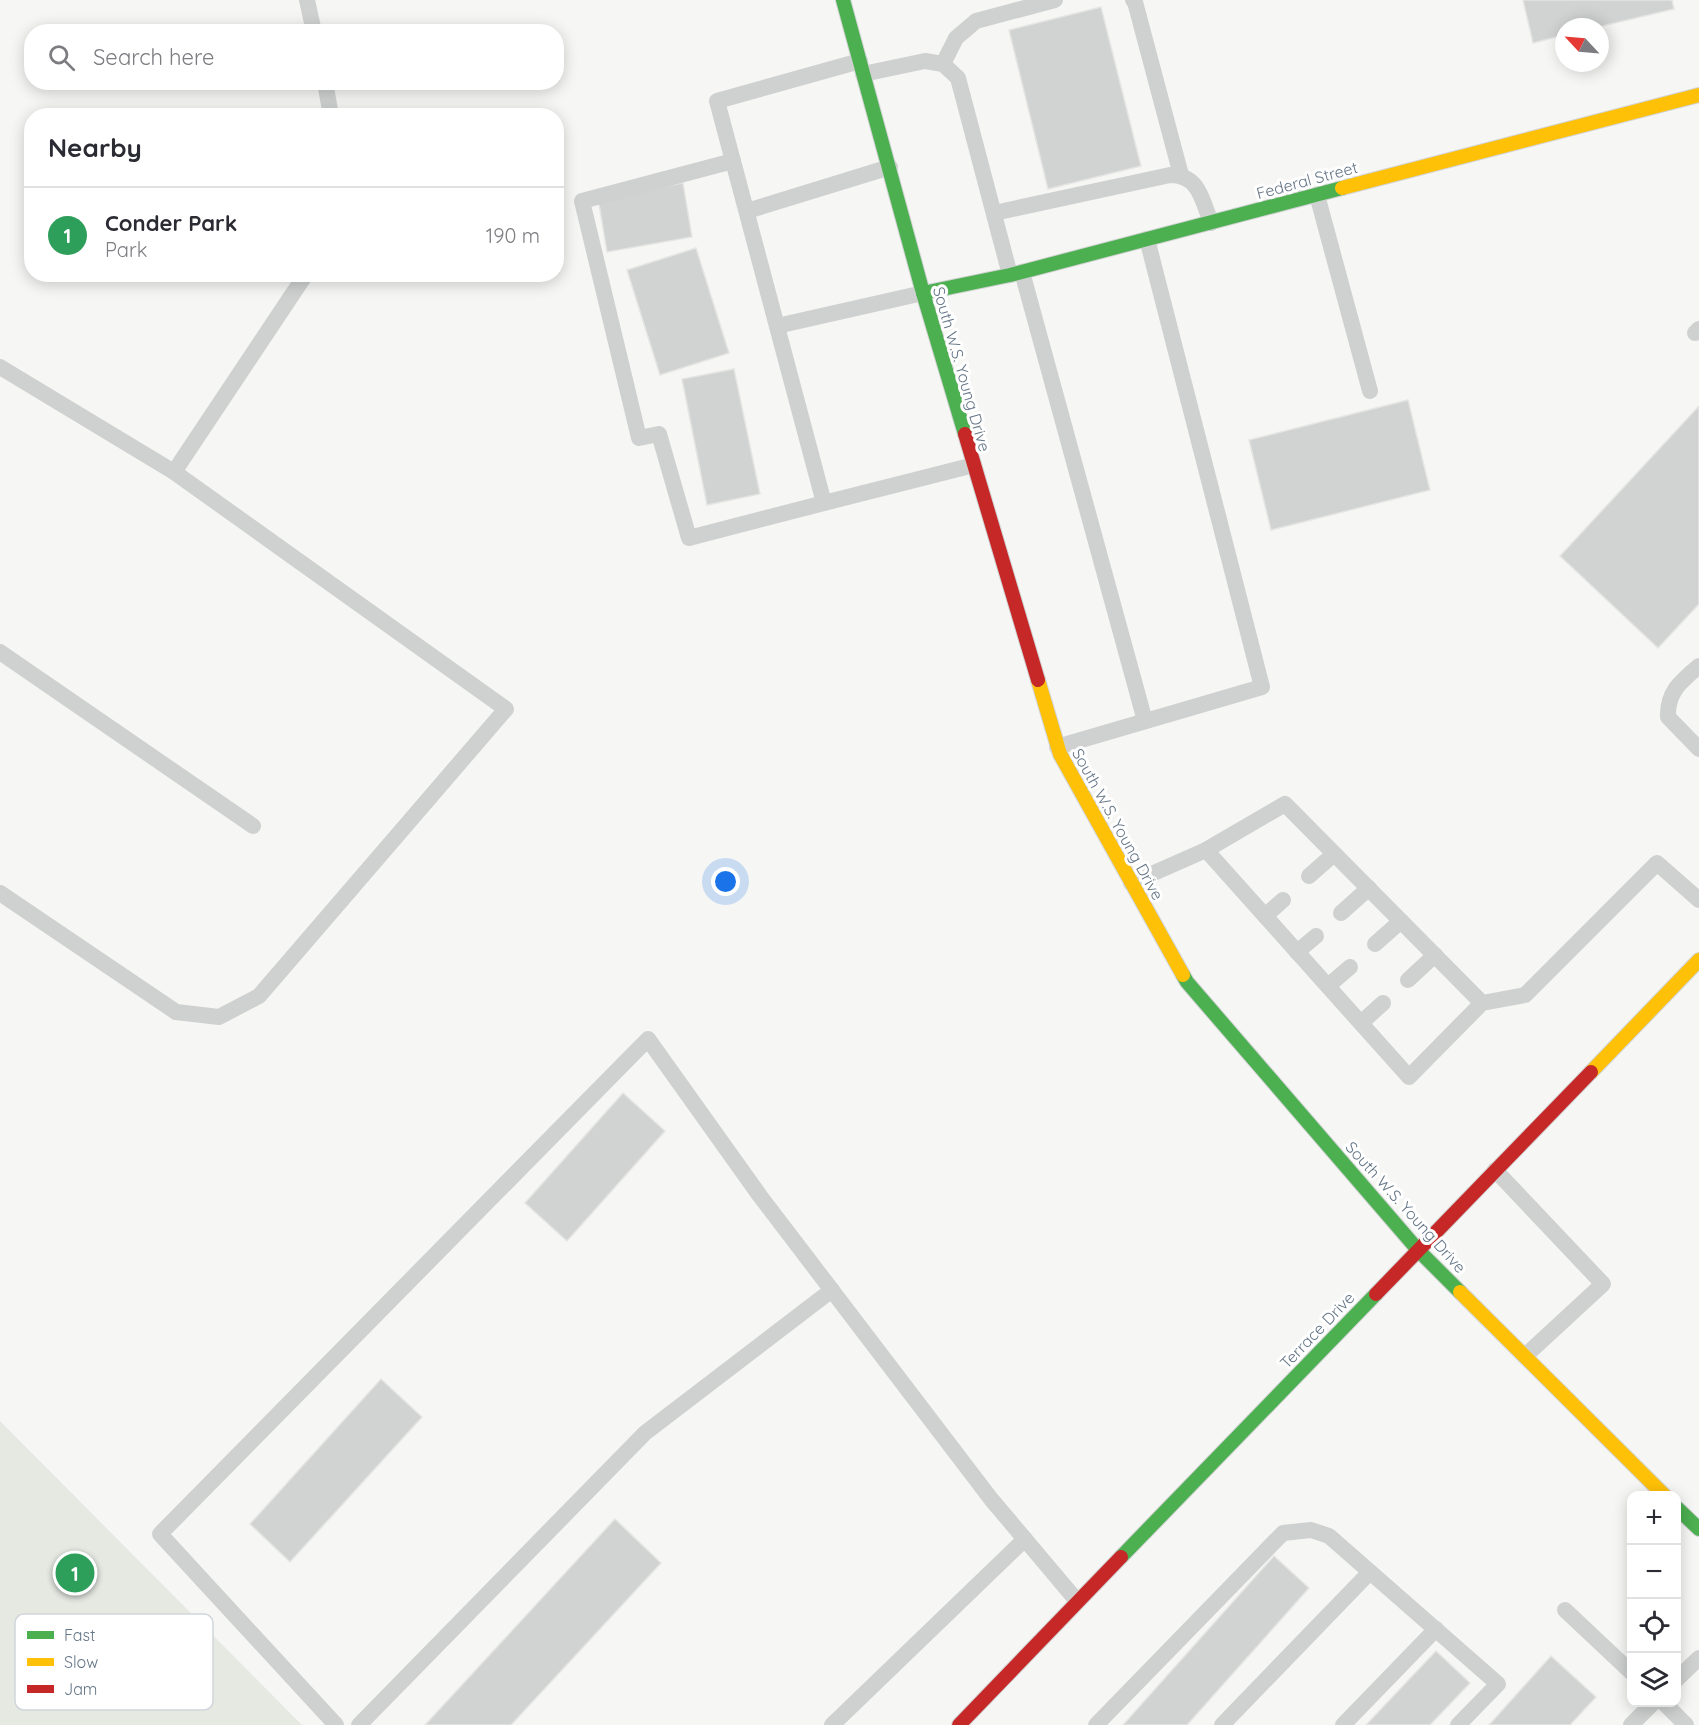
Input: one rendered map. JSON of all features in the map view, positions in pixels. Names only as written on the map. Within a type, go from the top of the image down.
[{"type":"street","name":"South W.S. Young Drive","points":[[843,0],[923,293],[1060,754],[1187,982],[1418,1250],[1660,1491]]},
{"type":"street","name":"Federal Street","points":[[923,293],[1016,273],[1699,95]]},
{"type":"street","name":"Terrace Drive","points":[[959,1725],[1699,960]]},
{"type":"street","points":[[1681,1511],[1699,1529]]},
{"type":"lane","points":[[307,0],[312,24]]},
{"type":"lane","points":[[943,64],[956,38],[976,21],[1055,0]]},
{"type":"lane","points":[[1133,0],[1181,175]]},
{"type":"lane","points":[[824,503],[717,100],[862,68],[925,61],[943,64],[958,78],[994,213],[1016,273],[1145,721]]},
{"type":"lane","points":[[327,90],[330,108]]},
{"type":"lane","points":[[733,161],[582,201],[639,438],[659,434],[689,538],[974,465]]},
{"type":"lane","points":[[747,211],[890,167]]},
{"type":"lane","points":[[994,213],[1170,175],[1181,175],[1190,179],[1198,190],[1211,223]]},
{"type":"lane","points":[[1317,195],[1370,391]]},
{"type":"lane","points":[[1057,747],[1262,687],[1147,239]]},
{"type":"lane","points":[[174,472],[301,282]]},
{"type":"lane","points":[[777,326],[923,293]]},
{"type":"lane","points":[[0,368],[174,472],[506,709],[259,996],[219,1017],[176,1012],[0,893]]},
{"type":"lane","points":[[0,652],[253,826]]},
{"type":"lane","points":[[1699,666],[1676,684],[1668,707],[1668,717],[1699,749]]},
{"type":"lane","points":[[1131,883],[1206,850],[1285,804],[1482,1003]]},
{"type":"lane","points":[[1206,850],[1409,1077],[1482,1003],[1526,995],[1657,863],[1699,900]]},
{"type":"lane","points":[[1309,876],[1334,854]]},
{"type":"lane","points":[[1341,913],[1369,888]]},
{"type":"lane","points":[[1265,916],[1283,900]]},
{"type":"lane","points":[[1375,944],[1401,921]]},
{"type":"lane","points":[[1297,952],[1316,936]]},
{"type":"lane","points":[[1408,980],[1435,956]]},
{"type":"lane","points":[[1328,986],[1350,967]]},
{"type":"lane","points":[[1361,1023],[1383,1003]]},
{"type":"lane","points":[[336,1725],[160,1534],[648,1039],[760,1196],[991,1498],[1077,1601]]},
{"type":"lane","points":[[1495,1170],[1603,1284],[1525,1356]]},
{"type":"lane","points":[[359,1725],[645,1433],[832,1290]]},
{"type":"lane","points":[[1096,1725],[1282,1533],[1311,1530],[1329,1536],[1498,1683],[1458,1725]]},
{"type":"lane","points":[[832,1725],[1025,1539]]},
{"type":"lane","points":[[1222,1725],[1370,1572]]},
{"type":"lane","points":[[1565,1610],[1627,1668]]},
{"type":"lane","points":[[1342,1725],[1436,1629]]},
{"type":"lane","points":[[1681,1676],[1699,1658]]},
{"type":"lane","points":[[1631,1725],[1649,1707]]},
{"type":"lane","points":[[1668,1707],[1686,1725]]},
{"type":"shaded area","points":[[0,1421],[192,1614],[15,1614],[15,1710],[213,1710],[213,1635],[302,1725],[0,1725]]},
{"type":"building","points":[[1523,0],[1672,0],[1674,9],[1609,24],[1609,18],[1555,18],[1555,37],[1533,43]]},
{"type":"building","points":[[1101,7],[1141,166],[1048,189],[1009,30]]},
{"type":"building","points":[[683,183],[692,237],[607,252],[598,198]]},
{"type":"building","points":[[696,248],[729,353],[660,375],[627,270]]},
{"type":"building","points":[[734,369],[760,494],[707,505],[682,379]]},
{"type":"building","points":[[1408,400],[1430,490],[1271,530],[1249,440]]},
{"type":"building","points":[[1699,406],[1699,604],[1658,648],[1560,556]]},
{"type":"building","points":[[623,1093],[665,1131],[567,1241],[525,1203]]},
{"type":"building","points":[[381,1379],[422,1417],[290,1562],[250,1524]]},
{"type":"building","points":[[615,1519],[661,1563],[511,1725],[425,1725]]},
{"type":"building","points":[[1274,1556],[1309,1588],[1187,1725],[1123,1725]]},
{"type":"building","points":[[1436,1651],[1470,1683],[1430,1725],[1366,1725]]},
{"type":"building","points":[[1551,1656],[1596,1697],[1570,1725],[1489,1725]]},
{"type":"traffic: fast","points":[[843,0],[923,293],[965,434]]},
{"type":"traffic: fast","points":[[923,293],[1010,275],[1342,188]]},
{"type":"traffic: fast","points":[[1183,975],[1418,1250],[1460,1292]]},
{"type":"traffic: fast","points":[[1121,1557],[1376,1294]]},
{"type":"traffic: fast","points":[[1681,1512],[1699,1529]]},
{"type":"traffic: slow","points":[[1342,188],[1699,95]]},
{"type":"traffic: slow","points":[[1038,680],[1060,754],[1183,975]]},
{"type":"traffic: slow","points":[[1591,1072],[1699,960]]},
{"type":"traffic: slow","points":[[1460,1292],[1660,1491]]},
{"type":"traffic: jam","points":[[965,434],[1038,680]]},
{"type":"traffic: jam","points":[[1376,1294],[1591,1072]]},
{"type":"traffic: jam","points":[[959,1725],[1121,1557]]},
{"type":"place","name":"Conder Park","points":[[75,1573]]}]
